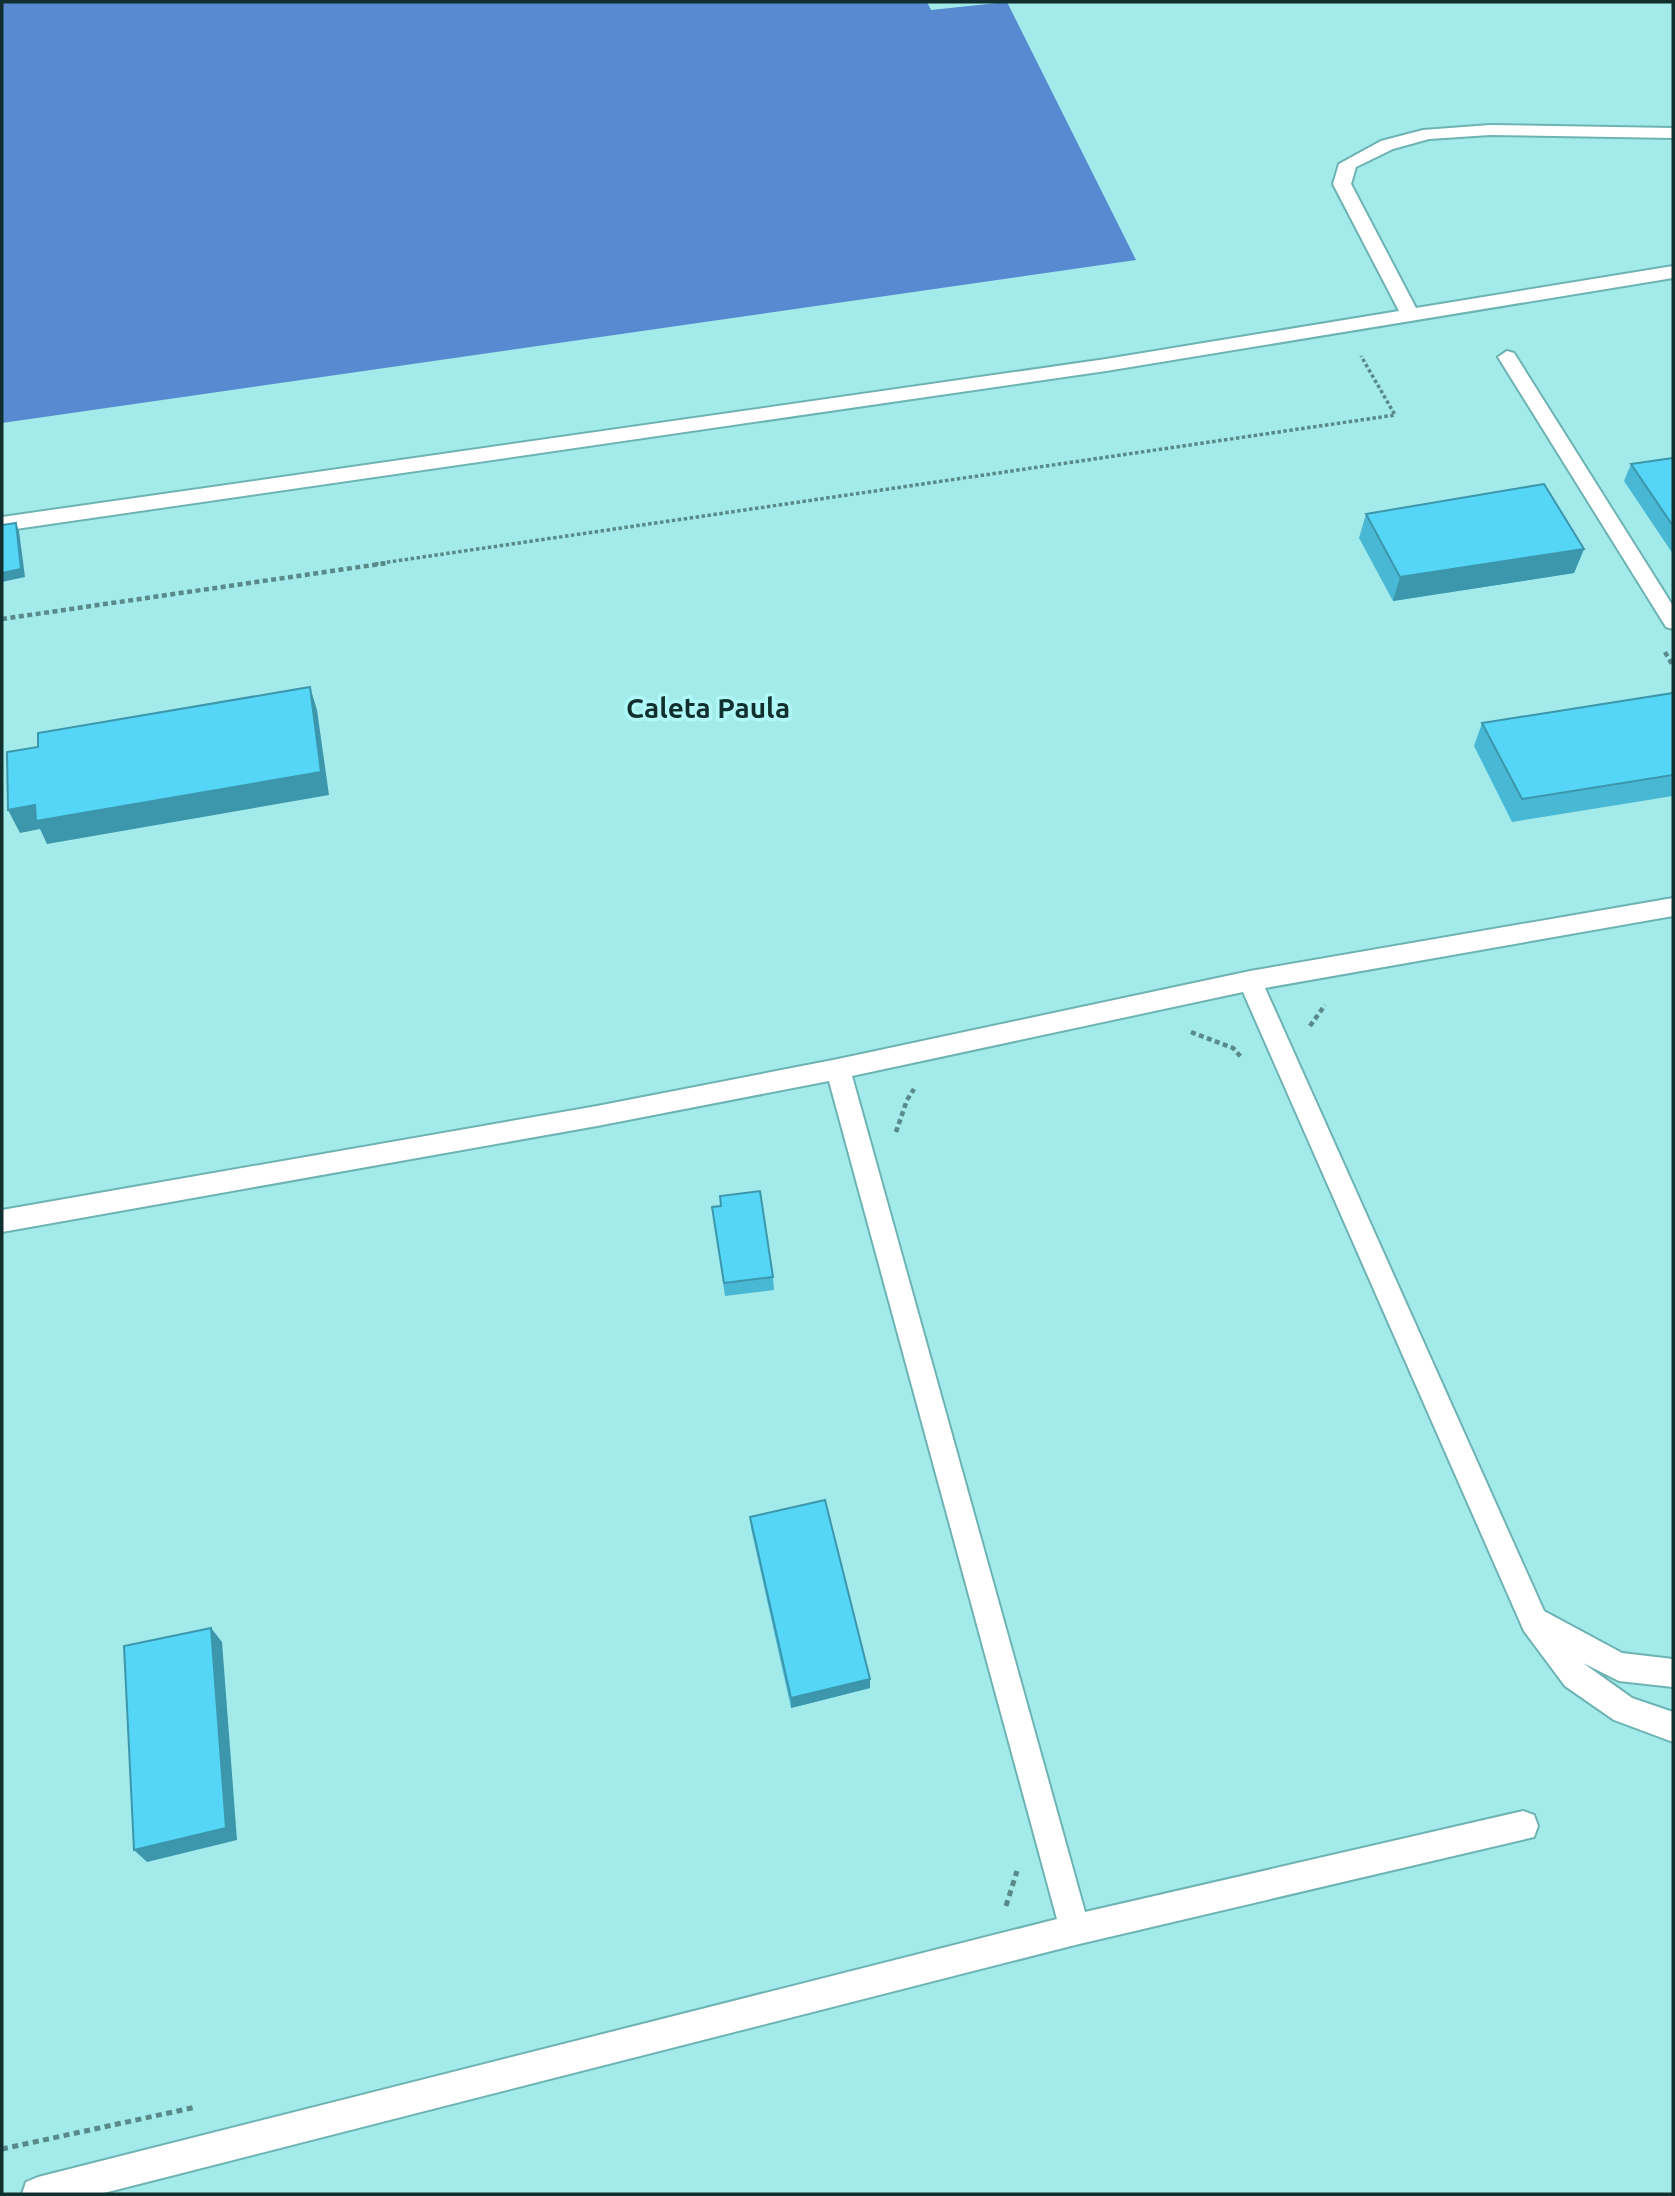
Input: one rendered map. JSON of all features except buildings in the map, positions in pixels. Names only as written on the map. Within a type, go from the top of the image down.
[{"type":"lane","points":[[1410,314],[1342,184],[1348,164],[1387,145],[1429,134],[1490,130],[1673,132]]},
{"type":"lane","points":[[2,524],[1106,365],[1673,272]]},
{"type":"lane","points":[[1507,358],[1673,622]]},
{"type":"lane","points":[[2,1221],[597,1116],[838,1069],[1250,981],[1673,907]]},
{"type":"lane","points":[[1250,981],[1534,1621],[1575,1675],[1624,1710],[1673,1727]]},
{"type":"lane","points":[[838,1069],[1075,1930]]},
{"type":"lane","points":[[1534,1621],[1619,1667],[1673,1674]]},
{"type":"lane","points":[[38,2194],[1075,1930],[1523,1826]]},
{"type":"path","points":[[2,620],[1395,415]]},
{"type":"path","points":[[1180,1027],[1233,1048],[1248,1065]]},
{"type":"path","points":[[898,1140],[896,1131],[906,1100],[922,1078]]},
{"type":"path","points":[[1004,1911],[1018,1866]]},
{"type":"path","points":[[2,2149],[204,2105]]},
{"type":"water","points":[[2,2],[927,2],[931,10],[1007,2],[1136,260],[2,423]]},
{"type":"district","name":"Caleta Paula","points":[[708,708]]}]
